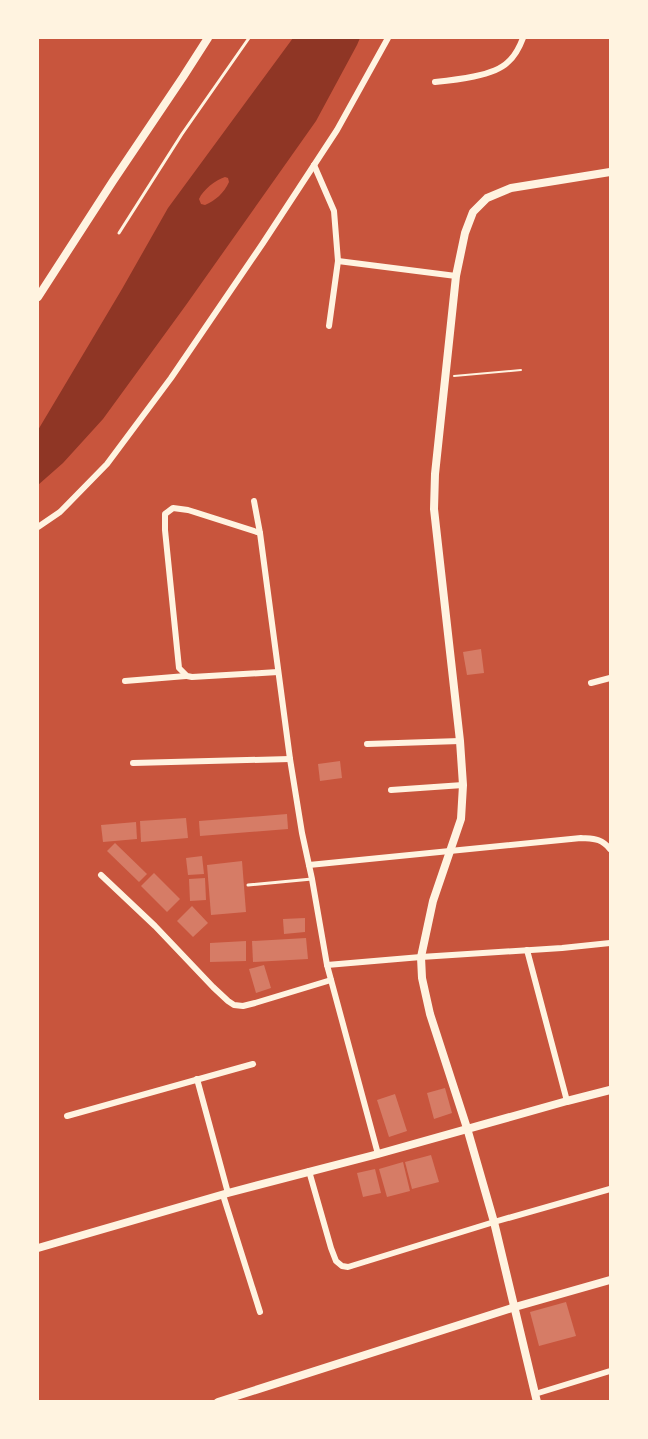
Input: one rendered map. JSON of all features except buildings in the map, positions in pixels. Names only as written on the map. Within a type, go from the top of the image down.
[{"type":"street","points":[[38,297],[208,38]]},
{"type":"street","points":[[38,527],[60,512],[107,464],[171,378],[338,130],[388,38]]},
{"type":"street","points":[[435,82],[459,80],[487,73],[508,63],[523,38]]},
{"type":"street","points":[[314,165],[334,211],[338,261],[329,326]]},
{"type":"street","points":[[610,172],[511,188],[487,198],[473,212],[465,232],[456,276],[435,474],[435,509],[460,741],[463,785],[461,819],[433,901],[421,957],[422,978],[430,1014],[495,1222],[536,1398],[610,1371]]},
{"type":"street","points":[[338,261],[456,276]]},
{"type":"street","points":[[254,501],[290,759],[327,965],[378,1154]]},
{"type":"street","points":[[187,676],[179,668],[165,514],[173,508],[188,510],[260,533]]},
{"type":"street","points":[[124,681],[278,672]]},
{"type":"street","points":[[591,683],[610,678]]},
{"type":"street","points":[[367,744],[460,741]]},
{"type":"street","points":[[134,763],[290,759]]},
{"type":"street","points":[[391,790],[463,785]]},
{"type":"street","points":[[309,865],[580,838],[604,841],[610,849]]},
{"type":"street","points":[[101,874],[213,987],[234,1005],[255,1004],[331,980]]},
{"type":"street","points":[[327,965],[610,943]]},
{"type":"street","points":[[527,950],[567,1101]]},
{"type":"street","points":[[67,1116],[253,1064]]},
{"type":"street","points":[[196,1079],[225,1194],[260,1312]]},
{"type":"street","points":[[38,1248],[225,1194],[610,1090]]},
{"type":"street","points":[[309,1172],[336,1261],[348,1268],[610,1189]]},
{"type":"street","points":[[218,1401],[610,1280]]},
{"type":"lane","points":[[119,233],[182,134],[249,38]]},
{"type":"lane","points":[[248,885],[312,879]]},
{"type":"path","points":[[445,377],[521,370]]},
{"type":"shaded area","points":[[293,38],[360,38],[316,121],[186,305],[103,419],[63,463],[38,485],[38,430],[168,208]],"holes":[[[221,178],[228,178],[229,182],[219,196],[205,205],[201,204],[199,199],[206,189]]]}]
